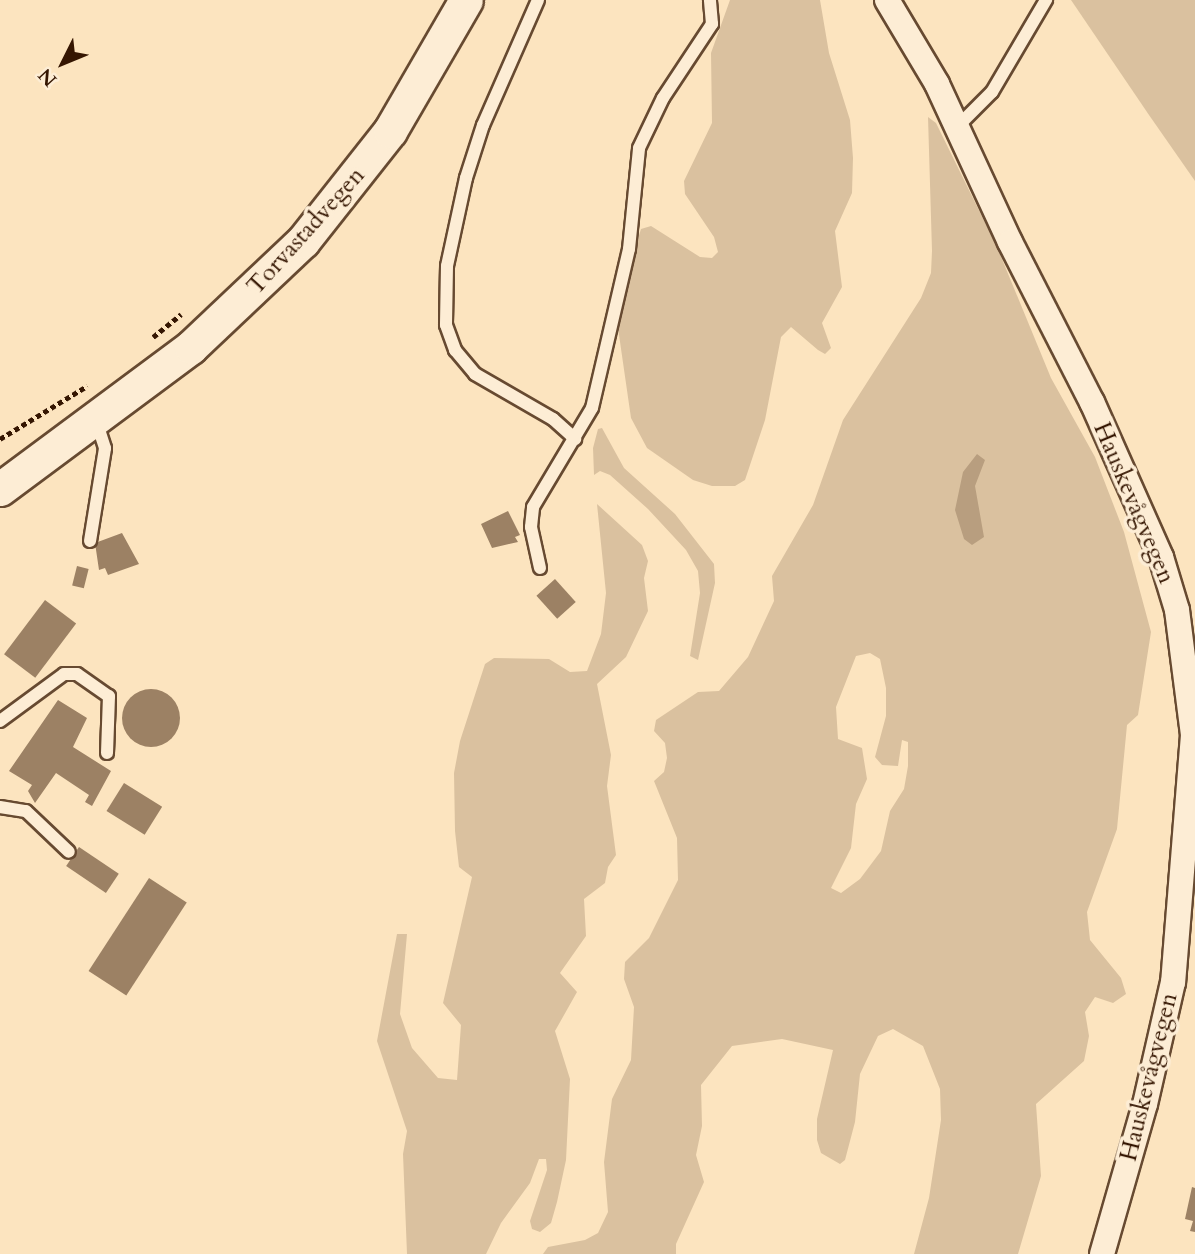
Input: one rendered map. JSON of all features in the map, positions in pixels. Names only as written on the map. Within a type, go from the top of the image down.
[{"type":"main road","name":"Torvastadvegen","points":[[0,489],[96,419],[222,320],[335,205],[390,131],[466,0]]},
{"type":"street","name":"Hauskevågvegen","points":[[887,0],[957,127],[1092,402],[1161,557],[1177,610],[1192,722],[1190,809],[1172,982],[1148,1091],[1101,1254]]},
{"type":"lane","points":[[538,0],[482,125],[466,178],[447,266],[446,325],[455,350],[475,374],[553,419],[575,439]]},
{"type":"lane","points":[[540,568],[531,527],[533,507],[592,408],[629,249],[639,148],[663,97],[712,24],[710,0]]},
{"type":"lane","points":[[957,127],[998,84],[1046,0]]},
{"type":"lane","points":[[90,541],[105,449],[96,419]]},
{"type":"lane","points":[[0,721],[64,674],[77,674],[109,696],[107,754]]},
{"type":"lane","points":[[0,807],[26,811],[69,852]]},
{"type":"path","points":[[151,338],[192,305]]},
{"type":"path","points":[[0,439],[95,380]]},
{"type":"shaded area","points":[[730,0],[820,0],[829,53],[850,120],[853,158],[852,193],[835,231],[842,287],[822,323],[831,348],[825,354],[791,327],[781,337],[765,420],[745,480],[735,486],[712,486],[693,480],[647,448],[631,418],[618,328],[636,245],[641,229],[651,226],[700,257],[712,258],[718,252],[714,237],[685,194],[684,181],[712,123],[711,53]]},
{"type":"shaded area","points":[[1071,0],[1195,0],[1195,181],[1149,115]]},
{"type":"shaded area","points":[[928,117],[936,123],[997,247],[1051,378],[1095,457],[1124,532],[1151,632],[1138,715],[1127,725],[1117,829],[1087,912],[1090,940],[1121,978],[1126,994],[1113,1003],[1095,997],[1085,1012],[1089,1036],[1084,1061],[1036,1104],[1041,1176],[1018,1254],[914,1254],[929,1198],[941,1120],[940,1089],[923,1046],[893,1029],[878,1036],[860,1074],[855,1122],[845,1160],[840,1164],[821,1153],[817,1140],[817,1119],[833,1050],[782,1039],[732,1046],[701,1085],[702,1126],[696,1155],[704,1182],[676,1244],[676,1254],[543,1254],[548,1247],[585,1240],[598,1233],[608,1212],[604,1162],[612,1099],[631,1060],[634,1007],[624,979],[625,962],[649,938],[678,880],[677,838],[654,781],[664,772],[667,758],[665,743],[654,731],[656,720],[698,692],[719,691],[748,657],[774,601],[772,576],[813,505],[843,420],[921,298],[931,273]],"holes":[[[870,653],[880,659],[886,688],[886,716],[875,757],[882,765],[898,766],[902,740],[908,742],[908,766],[904,789],[890,811],[881,851],[860,879],[841,893],[831,888],[851,848],[856,804],[867,779],[862,748],[838,739],[836,707],[856,656]]]},
{"type":"shaded area","points":[[602,428],[624,468],[675,514],[714,564],[715,583],[698,660],[690,656],[700,593],[698,571],[686,550],[648,509],[610,475],[600,471],[594,475],[593,448],[598,429]]},
{"type":"shaded area","points":[[977,454],[985,460],[975,486],[984,537],[972,545],[964,539],[955,510],[963,472]]},
{"type":"shaded area","points":[[597,504],[642,545],[648,561],[644,578],[648,611],[626,657],[597,684],[611,755],[607,786],[616,855],[608,867],[605,883],[584,899],[586,936],[560,973],[577,992],[555,1031],[570,1079],[566,1160],[557,1202],[551,1223],[540,1232],[532,1229],[530,1221],[547,1170],[546,1159],[539,1159],[530,1183],[501,1223],[486,1254],[407,1254],[403,1154],[407,1131],[377,1041],[397,934],[407,934],[400,1014],[412,1048],[438,1078],[457,1080],[461,1025],[443,1003],[472,877],[459,867],[455,831],[454,773],[460,741],[485,664],[494,658],[549,659],[570,672],[587,671],[601,634],[606,593]]},
{"type":"building","points":[[508,511],[520,535],[515,537],[518,542],[492,548],[481,524]]},
{"type":"building","points":[[122,533],[139,564],[108,575],[105,568],[99,570],[95,543]]},
{"type":"building","points":[[77,566],[89,569],[84,588],[72,585]]},
{"type":"building","points":[[555,579],[576,602],[557,619],[536,596]]},
{"type":"building","points":[[45,600],[76,623],[35,678],[4,654]]},
{"type":"building","points":[[151,689],[167,694],[175,702],[180,718],[175,734],[167,742],[151,747],[135,742],[127,734],[122,718],[127,702],[135,694]]},
{"type":"building","points":[[58,700],[87,718],[73,747],[111,771],[92,806],[85,802],[89,795],[56,773],[35,803],[28,791],[32,785],[9,771]]},
{"type":"building","points":[[124,783],[162,807],[145,835],[107,811]]},
{"type":"building","points":[[79,847],[119,874],[106,893],[66,866]]},
{"type":"building","points":[[149,878],[187,903],[126,996],[89,971]]},
{"type":"building","points":[[1192,1187],[1195,1188],[1195,1232],[1190,1231],[1193,1221],[1185,1219]]}]
